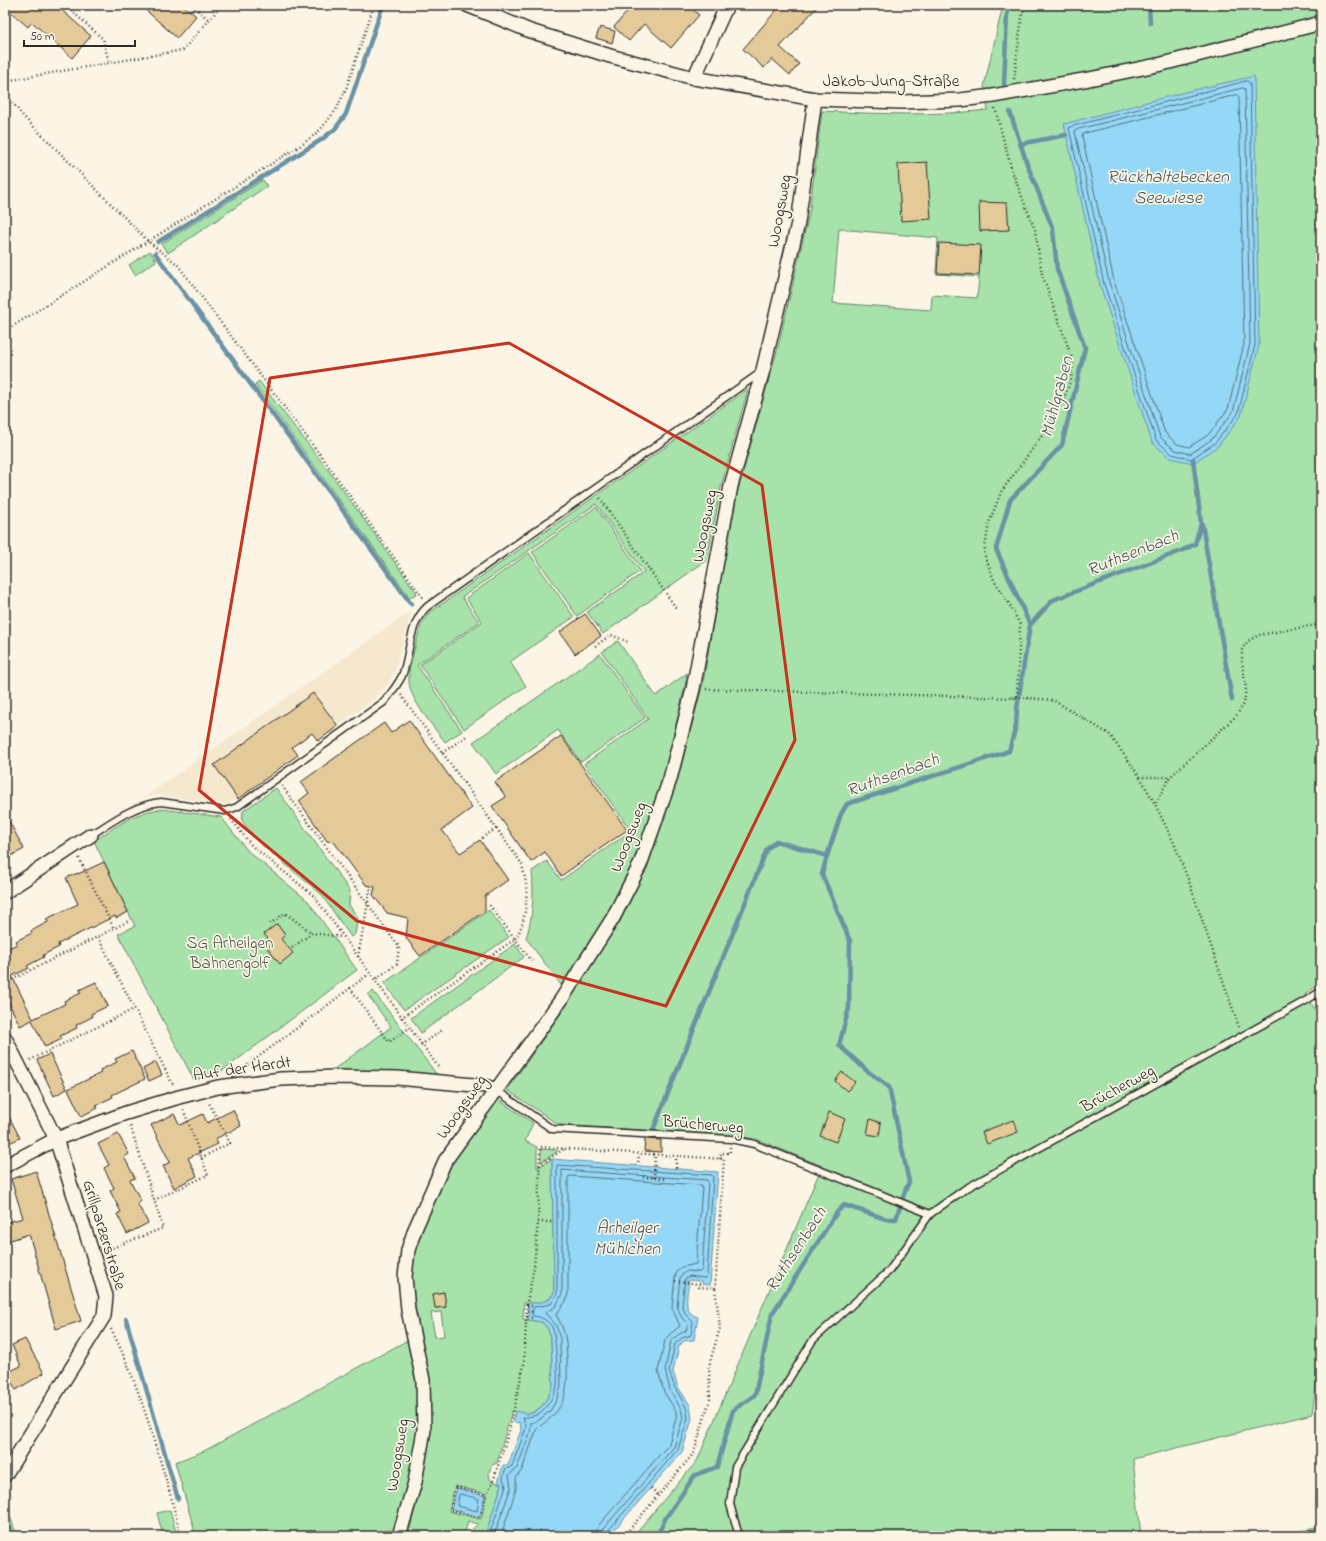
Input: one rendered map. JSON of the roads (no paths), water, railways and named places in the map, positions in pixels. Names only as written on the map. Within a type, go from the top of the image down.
[{"type":"street","name":"Jakob-Jung-Straße","points":[[467,5],[530,31],[610,56],[694,78],[815,99],[901,102],[960,100],[993,96],[1089,79],[1162,64],[1321,24]]},
{"type":"street","points":[[694,78],[727,5]]},
{"type":"street","name":"Woogsweg","points":[[399,1536],[415,1482],[424,1430],[423,1380],[408,1310],[405,1276],[408,1250],[415,1229],[445,1161],[561,1000],[613,918],[640,865],[670,779],[692,689],[731,486],[763,370],[800,216],[815,99]]},
{"type":"street","points":[[5,892],[91,835]]},
{"type":"street","name":"Grillparzerstraße","points":[[5,1038],[56,1139],[106,1296],[104,1316],[5,1475]]},
{"type":"street","name":"Auf der Hardt","points":[[5,1166],[56,1139],[126,1113],[203,1090],[281,1079],[335,1077],[397,1078],[485,1086],[496,1090]]},
{"type":"lane","points":[[91,835],[131,810],[151,803],[162,802],[225,811],[237,807],[384,702],[396,688],[402,674],[414,625],[419,616],[428,606],[763,370]]},
{"type":"lane","name":"Brücherweg","points":[[739,1536],[730,1504],[735,1466],[813,1340],[889,1271],[930,1214],[965,1189],[1321,991]]},
{"type":"lane","name":"Brücherweg","points":[[496,1090],[552,1129],[731,1139],[754,1144],[930,1214]]},
{"type":"water","name":"Rückhaltebecken Seewiese","points":[[1254,76],[1259,345],[1241,416],[1218,446],[1193,463],[1170,458],[1152,442],[1100,285],[1064,124],[1181,93]]},
{"type":"water","name":"Arheilger Mühlchen","points":[[552,1159],[718,1172],[710,1285],[702,1284],[702,1281],[689,1280],[687,1307],[693,1315],[698,1317],[694,1340],[684,1341],[679,1346],[673,1372],[678,1387],[690,1405],[692,1419],[682,1452],[609,1536],[485,1536],[502,1484],[498,1483],[503,1465],[508,1465],[521,1430],[520,1423],[513,1422],[515,1411],[528,1414],[535,1412],[543,1405],[553,1386],[551,1341],[548,1329],[542,1322],[528,1320],[529,1303],[549,1300],[554,1293]]},
{"type":"water","points":[[457,1488],[485,1496],[480,1517],[451,1509]]},
{"type":"waterway","points":[[158,242],[321,140],[335,129],[346,114],[383,5]]},
{"type":"waterway","name":"Mühlgraben","points":[[1004,84],[1007,15],[1010,5]]},
{"type":"waterway","name":"Ruthsenbach","points":[[1149,5],[1150,23]]},
{"type":"waterway","name":"Mühlgraben","points":[[1010,112],[1027,164],[1053,229],[1057,269],[1085,348],[1062,445],[1010,500],[996,549],[1030,625]]},
{"type":"waterway","points":[[1020,144],[1066,135]]},
{"type":"waterway","points":[[155,253],[411,604]]},
{"type":"waterway","name":"Ruthsenbach","points":[[657,1536],[665,1519],[695,1475],[717,1467],[733,1410],[755,1395],[772,1314],[837,1212],[844,1205],[886,1219],[896,1219],[909,1182],[889,1087],[866,1070],[839,1045],[849,1008],[850,941],[822,874],[841,814],[847,804],[1009,751],[1016,726],[1017,709],[1030,625],[1053,600],[1181,551],[1195,544],[1201,523],[1193,459]]},
{"type":"waterway","points":[[1202,524],[1232,700]]},
{"type":"waterway","points":[[653,1130],[767,849],[776,841],[827,856]]},
{"type":"waterway","points":[[126,1319],[178,1499]]},
{"type":"park label","name":"SG Arheilgen Bahnengolf","points":[[230,953]]}]
